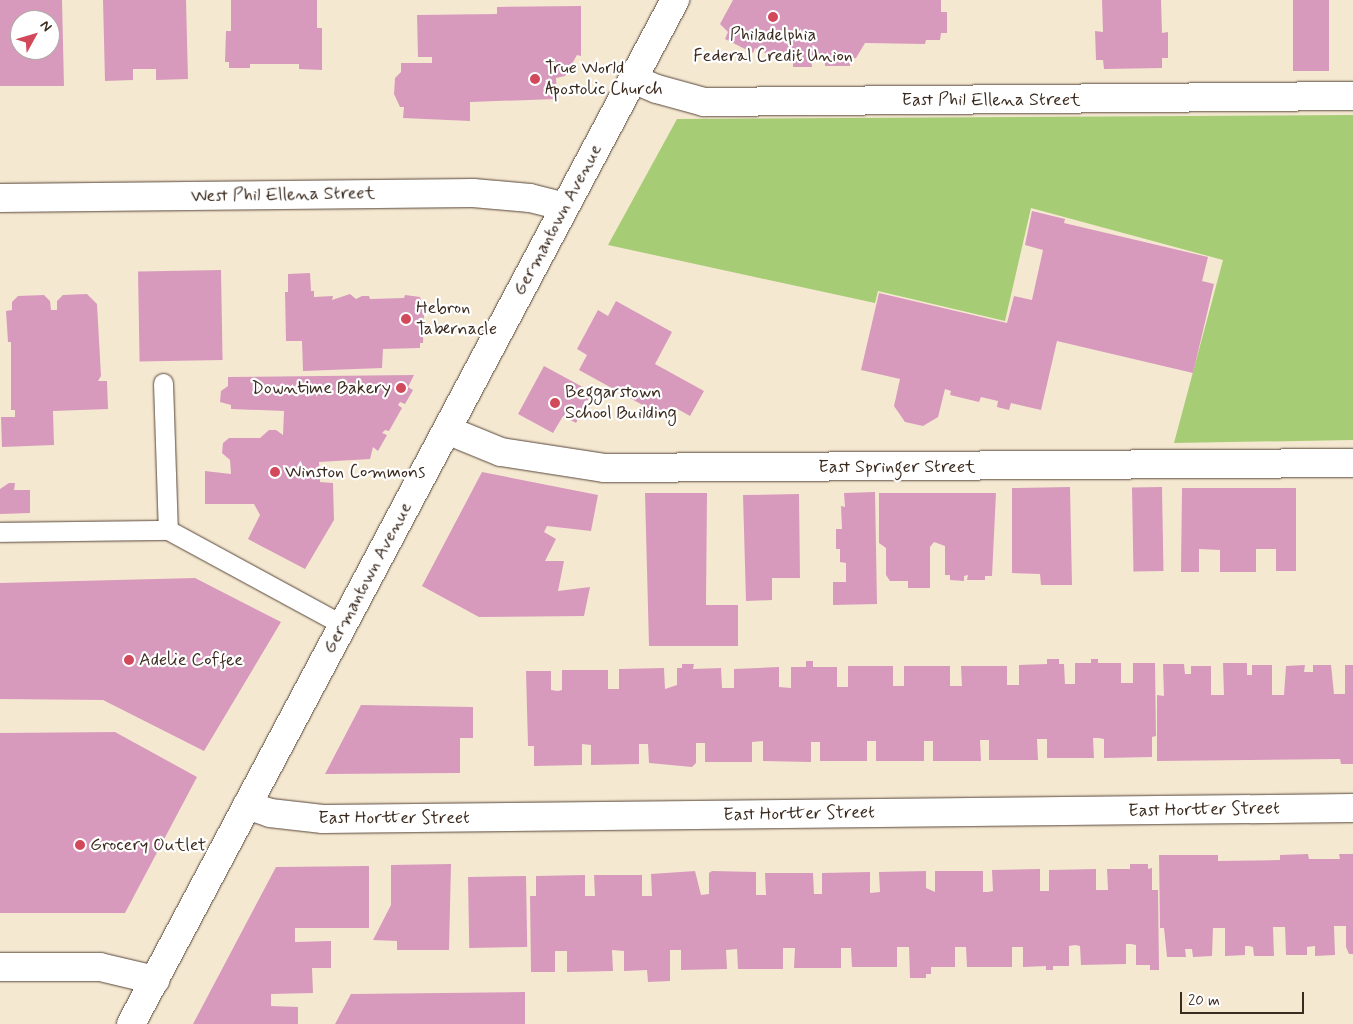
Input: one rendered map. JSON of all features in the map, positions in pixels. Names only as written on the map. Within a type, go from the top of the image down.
[{"type":"street","name":"Germantown Avenue","points":[[131,1024],[675,0]]},
{"type":"street","name":"East Phil Ellena Street","points":[[633,79],[657,89],[704,102],[1353,96]]},
{"type":"street","name":"West Phil Ellena Street","points":[[0,198],[474,193],[530,198],[565,207]]},
{"type":"street","name":"East Springer Street","points":[[447,430],[501,452],[604,468],[1353,463]]},
{"type":"street","name":"East Hortter Street","points":[[248,805],[270,813],[323,819],[1353,808]]},
{"type":"street","points":[[0,967],[100,967],[155,980]]},
{"type":"lane","points":[[163,383],[168,530]]},
{"type":"lane","points":[[0,532],[168,530],[342,625]]},
{"type":"green space","points":[[1353,115],[1353,440],[1174,443],[1223,260],[1031,208],[1005,321],[878,291],[875,303],[608,245],[677,119]]},
{"type":"building","points":[[0,0],[62,0],[64,86],[0,86]]},
{"type":"building","points":[[103,0],[186,0],[188,79],[156,80],[156,69],[133,69],[133,80],[105,81]]},
{"type":"building","points":[[231,0],[317,0],[317,28],[322,28],[322,70],[299,69],[299,64],[250,64],[250,68],[229,68],[229,62],[225,62],[226,31],[231,31]]},
{"type":"building","points":[[733,0],[941,0],[941,12],[947,12],[947,33],[941,33],[940,40],[926,40],[925,44],[865,43],[856,58],[850,59],[850,66],[825,66],[825,60],[811,59],[812,67],[793,67],[793,59],[778,59],[755,48],[753,53],[725,39],[728,32],[720,24]]},
{"type":"building","points":[[1102,0],[1161,0],[1162,33],[1168,32],[1168,58],[1162,58],[1162,68],[1104,69],[1103,60],[1096,60],[1095,31],[1103,32]]},
{"type":"building","points":[[1293,0],[1329,0],[1329,71],[1293,71]]},
{"type":"building","points":[[581,6],[581,56],[577,55],[565,76],[556,78],[557,99],[470,102],[470,121],[403,118],[404,107],[400,107],[394,94],[395,78],[401,72],[401,63],[432,63],[432,57],[418,57],[417,15],[497,14],[497,7]]},
{"type":"building","points":[[1032,211],[1065,219],[1064,223],[1208,257],[1202,281],[1214,284],[1193,373],[1057,341],[1041,410],[1011,403],[1009,410],[997,407],[998,401],[981,397],[979,402],[950,395],[951,391],[945,389],[938,417],[923,426],[905,422],[894,406],[900,379],[861,370],[879,293],[1007,323],[1014,296],[1032,300],[1043,250],[1025,245]]},
{"type":"building","points":[[221,270],[223,360],[140,361],[138,271]]},
{"type":"building","points":[[310,273],[311,291],[314,291],[314,297],[333,296],[332,300],[350,294],[356,299],[362,296],[369,296],[370,299],[404,298],[405,295],[420,297],[424,312],[423,343],[420,343],[420,348],[383,349],[382,368],[303,371],[302,341],[286,341],[285,292],[288,292],[288,274]]},
{"type":"building","points":[[87,294],[97,304],[101,376],[98,381],[107,381],[108,409],[53,411],[54,445],[2,447],[1,417],[15,417],[15,410],[11,410],[11,342],[8,342],[6,311],[12,310],[12,302],[18,296],[44,295],[50,301],[51,310],[57,310],[57,301],[63,295]]},
{"type":"building","points":[[616,301],[672,332],[655,364],[704,391],[690,416],[674,407],[668,419],[579,370],[587,355],[577,349],[598,310],[608,316]]},
{"type":"building","name":"Beggarstown School Building","points":[[544,366],[592,392],[576,423],[563,416],[553,433],[518,414]]},
{"type":"building","name":"Winston Commons","points":[[414,375],[408,387],[413,390],[405,404],[400,402],[398,405],[402,408],[389,431],[385,430],[382,433],[387,435],[378,451],[373,447],[370,459],[319,462],[320,482],[333,483],[334,520],[305,569],[248,539],[260,515],[254,504],[205,504],[205,471],[231,474],[230,460],[222,453],[223,443],[229,438],[260,438],[269,430],[276,430],[283,435],[284,411],[231,409],[231,405],[220,402],[221,391],[228,386],[228,377]]},
{"type":"building","points":[[482,472],[598,495],[591,531],[547,526],[544,532],[556,539],[545,561],[564,561],[558,591],[590,587],[584,616],[479,617],[422,586]]},
{"type":"building","points":[[9,483],[15,483],[14,490],[30,490],[30,513],[0,514],[0,489]]},
{"type":"building","points":[[1070,487],[1072,585],[1041,585],[1040,574],[1012,573],[1012,488]]},
{"type":"building","points":[[1162,487],[1163,571],[1133,572],[1132,488]]},
{"type":"building","points":[[1182,488],[1296,488],[1296,571],[1276,571],[1276,549],[1256,549],[1256,572],[1220,572],[1220,550],[1199,549],[1199,572],[1181,572]]},
{"type":"building","points":[[875,492],[877,604],[833,605],[833,582],[846,582],[846,563],[840,562],[840,549],[836,549],[836,529],[842,529],[841,506],[845,507],[844,493]]},
{"type":"building","points":[[645,493],[707,493],[706,605],[738,605],[738,646],[649,646]]},
{"type":"building","points":[[879,493],[996,493],[992,576],[985,576],[985,580],[967,580],[968,575],[964,576],[964,581],[950,580],[950,575],[945,575],[945,546],[934,542],[930,547],[930,588],[908,588],[908,581],[890,581],[886,575],[886,548],[879,543]]},
{"type":"building","points":[[799,494],[800,578],[772,578],[772,600],[746,601],[743,495]]},
{"type":"building","name":"Adelie Coffee","points":[[195,578],[281,622],[204,751],[103,700],[0,699],[0,583]]},
{"type":"building","points":[[1047,659],[1059,659],[1059,664],[1064,664],[1065,684],[1075,684],[1075,663],[1091,663],[1091,659],[1098,659],[1098,663],[1121,663],[1121,683],[1133,683],[1133,663],[1155,663],[1156,736],[1152,737],[1152,757],[1104,758],[1104,739],[1093,738],[1094,758],[1047,758],[1047,739],[1037,739],[1038,760],[989,760],[989,740],[980,740],[981,761],[933,761],[933,741],[924,741],[924,761],[876,761],[876,741],[867,741],[867,761],[820,761],[820,742],[811,742],[811,762],[763,761],[763,741],[752,742],[752,762],[705,762],[705,743],[696,743],[696,763],[692,767],[649,763],[648,744],[639,744],[639,764],[591,765],[591,745],[582,744],[582,765],[534,766],[534,746],[528,746],[526,671],[551,671],[551,690],[558,691],[562,690],[562,670],[608,670],[608,689],[619,689],[619,669],[664,668],[665,689],[677,685],[677,668],[682,668],[682,664],[694,664],[693,669],[721,668],[722,688],[734,688],[734,669],[779,667],[779,687],[791,688],[791,667],[806,667],[806,661],[813,661],[813,667],[837,667],[837,687],[848,687],[848,666],[893,666],[893,686],[904,686],[904,666],[950,666],[950,686],[962,686],[961,666],[1007,666],[1007,685],[1019,685],[1019,665],[1047,664]]},
{"type":"building","points":[[1223,663],[1247,663],[1247,675],[1252,675],[1252,665],[1272,665],[1272,695],[1284,695],[1286,666],[1305,665],[1304,672],[1313,672],[1313,665],[1331,665],[1334,694],[1345,694],[1345,665],[1353,665],[1353,764],[1341,764],[1340,759],[1157,761],[1157,695],[1164,696],[1163,664],[1184,664],[1185,674],[1191,674],[1191,666],[1211,666],[1211,695],[1224,695]]},
{"type":"building","points":[[361,705],[473,707],[473,738],[460,738],[460,773],[325,774]]},
{"type":"building","name":"Grocery Outlet","points":[[115,732],[197,777],[125,913],[0,913],[0,733]]},
{"type":"building","points":[[1308,854],[1309,859],[1340,859],[1339,854],[1353,854],[1353,954],[1349,954],[1346,947],[1346,926],[1334,926],[1335,955],[1315,956],[1315,946],[1307,947],[1307,955],[1286,955],[1285,927],[1273,927],[1274,956],[1254,956],[1253,947],[1245,946],[1245,955],[1225,956],[1225,928],[1213,928],[1212,956],[1193,957],[1192,949],[1185,949],[1186,957],[1167,957],[1164,928],[1160,928],[1159,855],[1218,855],[1218,861],[1280,860],[1280,855]]},
{"type":"building","points":[[451,864],[449,950],[397,950],[397,941],[373,940],[391,905],[391,865]]},
{"type":"building","points":[[1130,864],[1148,864],[1148,869],[1152,868],[1152,890],[1158,890],[1159,970],[1150,970],[1150,965],[1136,965],[1136,945],[1126,944],[1126,964],[1081,965],[1080,946],[1075,945],[1069,946],[1069,966],[1053,966],[1053,970],[1046,970],[1046,966],[1023,967],[1023,947],[1012,947],[1012,967],[967,967],[966,947],[955,947],[955,967],[931,967],[931,974],[926,974],[926,978],[910,978],[909,947],[897,947],[897,967],[852,967],[851,948],[841,948],[841,968],[794,968],[795,948],[783,948],[783,969],[738,969],[737,949],[726,950],[727,969],[681,970],[681,950],[670,950],[670,981],[648,982],[647,970],[624,971],[624,951],[612,950],[613,971],[567,972],[567,951],[555,951],[555,972],[531,972],[530,896],[536,896],[536,876],[585,875],[585,896],[595,896],[594,875],[642,875],[642,896],[652,896],[651,874],[695,871],[701,895],[709,894],[709,873],[712,871],[756,872],[756,895],[766,895],[765,873],[813,873],[814,894],[822,894],[822,873],[870,872],[870,893],[880,892],[879,872],[926,871],[926,888],[935,892],[935,871],[983,871],[983,892],[988,892],[993,891],[992,870],[1040,869],[1040,891],[1049,891],[1049,870],[1096,869],[1096,890],[1108,890],[1107,869],[1130,869]]},
{"type":"building","points":[[369,866],[369,928],[295,928],[295,942],[331,941],[331,968],[312,968],[313,993],[271,994],[271,1006],[298,1007],[298,1024],[193,1024],[276,867]]},
{"type":"building","points":[[526,876],[527,947],[469,948],[468,877]]},
{"type":"building","points":[[525,992],[525,1024],[335,1024],[351,994]]},
{"type":"place","name":"Philadelphia Federal Credit Union","points":[[773,17]]},
{"type":"place","name":"True World Apostolic Church","points":[[535,79]]},
{"type":"place","name":"Hebron Tabernacle","points":[[406,319]]},
{"type":"place","name":"Downtime Bakery","points":[[401,388]]},
{"type":"place","name":"Beggarstown School Building","points":[[555,403]]},
{"type":"place","name":"Winston Commons","points":[[275,472]]},
{"type":"place","name":"Adelie Coffee","points":[[129,660]]},
{"type":"place","name":"Grocery Outlet","points":[[80,845]]}]
